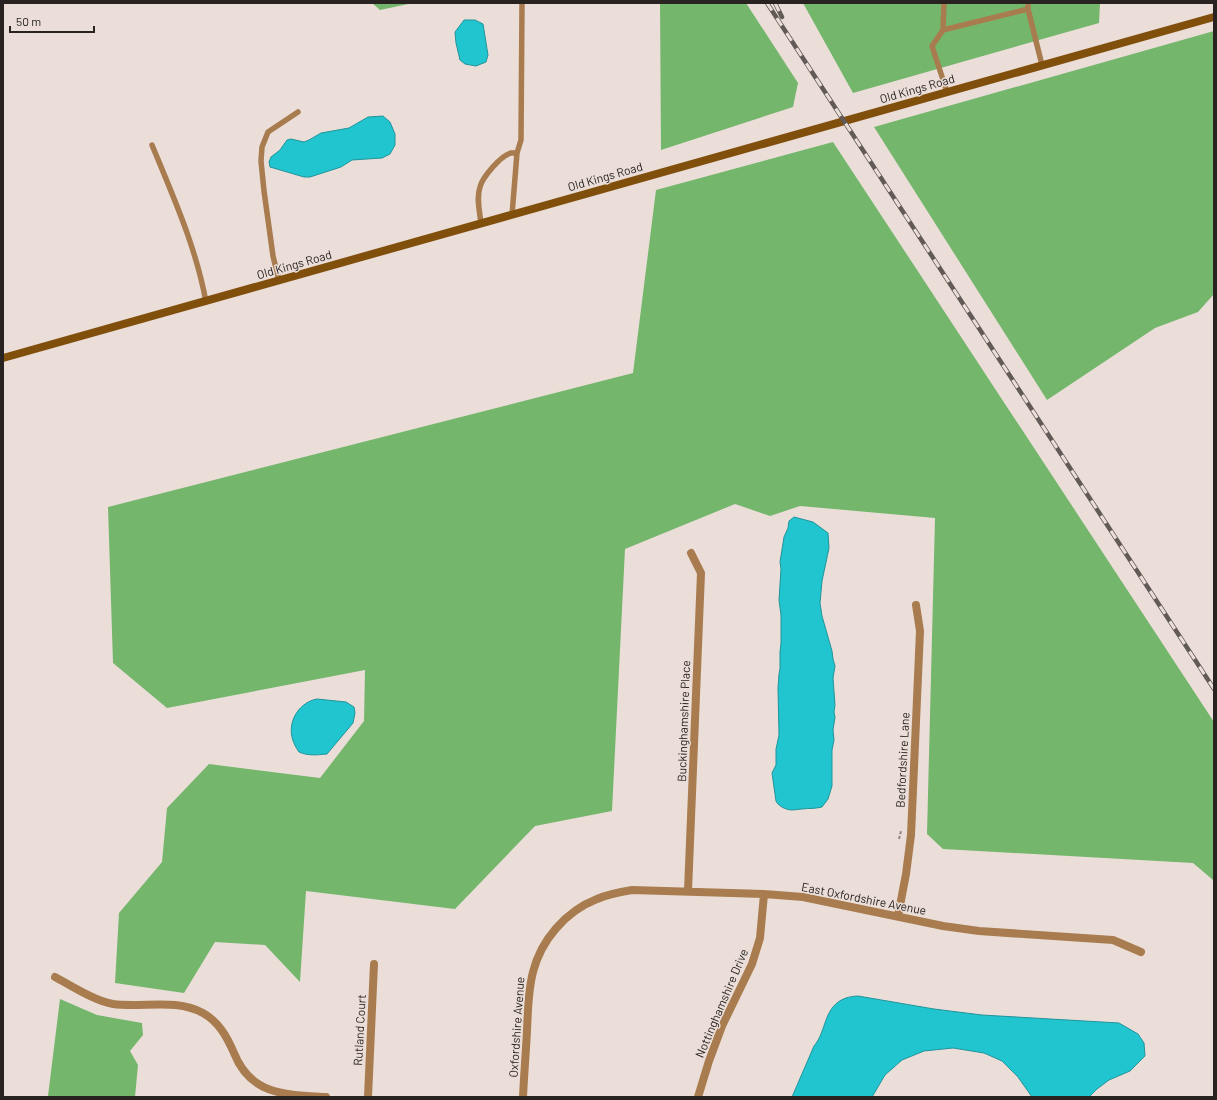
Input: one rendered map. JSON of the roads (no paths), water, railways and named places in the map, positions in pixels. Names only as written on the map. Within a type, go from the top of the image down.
[{"type":"street","name":"Old Kings Road","points":[[3,358],[1214,17]]},
{"type":"street","name":"Buckinghamshire Place","points":[[688,891],[701,573],[691,553]]},
{"type":"street","name":"Bedfordshire Lane","points":[[898,916],[906,874],[911,835],[920,630],[916,605]]},
{"type":"street","name":"East Oxfordshire Avenue","points":[[563,920],[597,898],[632,890],[764,894],[803,897],[943,926],[978,931],[1113,940],[1141,952]]},
{"type":"street","name":"Nottinghamshire Drive","points":[[698,1097],[722,1026],[752,964],[760,938],[764,894]]},
{"type":"street","name":"Oxfordshire Avenue","points":[[523,1097],[529,992],[533,972],[538,957],[547,941],[563,920]]},
{"type":"street","name":"Rutland Court","points":[[368,1097],[374,964]]},
{"type":"street","points":[[55,977],[96,998],[112,1004],[130,1006],[176,1005],[191,1008],[203,1013],[214,1021],[223,1031],[243,1070],[255,1082],[269,1090],[287,1095],[326,1097]]},
{"type":"lane","points":[[512,215],[517,153],[521,140],[522,3]]},
{"type":"lane","points":[[944,3],[944,30],[932,46],[947,92]]},
{"type":"lane","points":[[944,30],[1028,6],[1042,65]]},
{"type":"lane","points":[[279,281],[273,256],[264,191],[261,161],[262,147],[268,132],[298,112]]},
{"type":"lane","points":[[152,145],[184,224],[201,279],[206,302]]},
{"type":"lane","points":[[481,224],[478,194],[480,185],[490,170],[498,162],[509,153],[517,153]]},
{"type":"water","points":[[464,20],[475,20],[483,24],[488,55],[486,62],[476,66],[465,64],[460,60],[455,32]]},
{"type":"water","points":[[383,116],[390,122],[395,134],[395,145],[390,154],[382,158],[352,160],[341,167],[310,177],[304,177],[270,167],[269,162],[271,157],[280,150],[287,140],[291,139],[304,142],[321,133],[349,128],[368,117]]},
{"type":"water","points":[[794,517],[813,522],[828,533],[829,548],[822,581],[820,603],[835,666],[833,678],[835,717],[832,750],[832,786],[828,799],[822,807],[792,810],[778,805],[776,801],[772,773],[776,765],[776,749],[779,735],[778,688],[781,643],[781,615],[779,600],[780,562],[784,537],[789,521]]},
{"type":"water","points":[[317,699],[346,702],[354,707],[355,713],[353,723],[327,754],[306,754],[299,752],[295,745],[291,731],[292,724],[297,713],[305,704]]},
{"type":"water","points":[[853,996],[934,1009],[982,1015],[1119,1023],[1138,1034],[1144,1043],[1145,1056],[1130,1071],[1109,1080],[1089,1097],[1032,1097],[1018,1077],[1002,1061],[984,1053],[953,1048],[924,1051],[902,1060],[885,1075],[872,1097],[792,1097],[829,1013],[839,1002]]},
{"type":"railway","points":[[767,3],[1214,689]]},
{"type":"railway","points":[[775,3],[782,17]]}]
